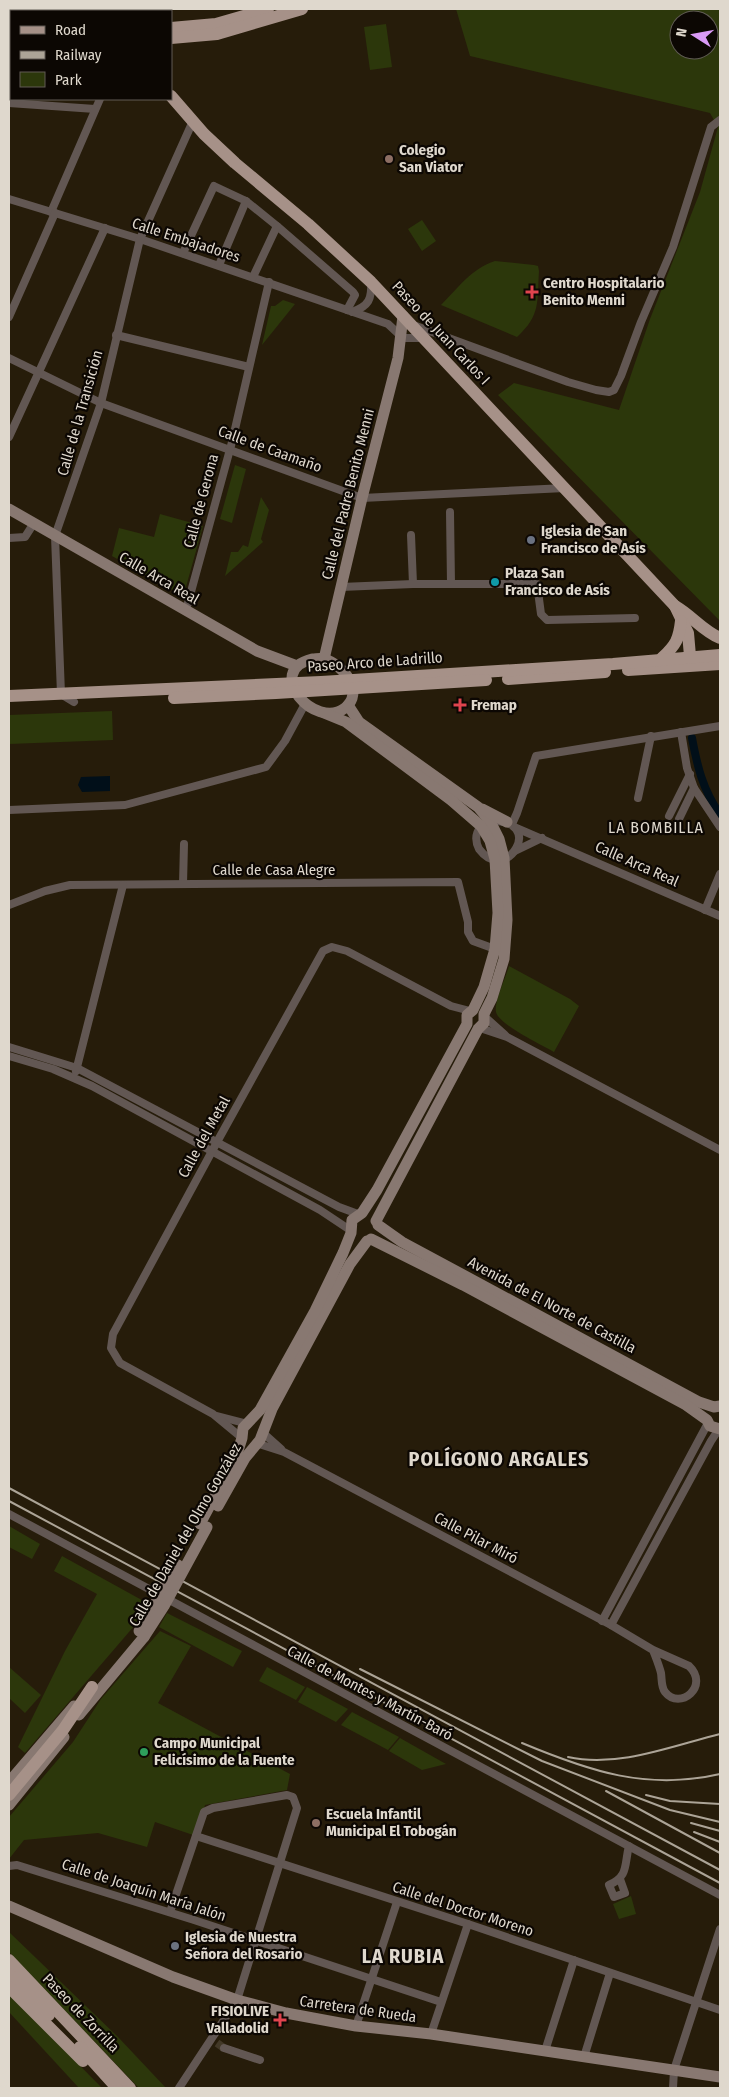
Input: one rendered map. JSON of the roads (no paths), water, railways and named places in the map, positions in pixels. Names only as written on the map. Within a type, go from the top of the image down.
[{"type":"main road","points":[[172,28],[196,27],[238,19],[268,9]]},
{"type":"main road","points":[[172,38],[217,34],[302,9]]},
{"type":"main road","points":[[172,20],[196,27]]},
{"type":"main road","name":"Paseo de Juan Carlos I","points":[[172,97],[235,164],[308,224],[371,282],[675,606],[692,616],[713,635],[720,638]]},
{"type":"main road","name":"Calle del Padre Benito Menni","points":[[324,659],[402,336],[408,320]]},
{"type":"main road","name":"Calle Arca Real","points":[[9,510],[257,651],[297,666]]},
{"type":"main road","name":"Paseo de Juan Carlos I","points":[[675,606],[688,634],[695,661]]},
{"type":"main road","points":[[662,658],[674,646],[679,636],[681,621]]},
{"type":"main road","points":[[695,661],[720,654]]},
{"type":"main road","name":"Paseo Arco de Ladrillo","points":[[351,684],[612,664],[662,658],[695,661]]},
{"type":"main road","points":[[324,713],[335,713],[348,706],[352,697],[351,684],[344,672],[324,659],[304,661],[297,666],[293,674],[293,688],[306,704],[324,713],[346,722],[485,823]]},
{"type":"main road","points":[[695,661],[720,664]]},
{"type":"main road","name":"Paseo Arco de Ladrillo","points":[[9,705],[695,661]]},
{"type":"main road","name":"Paseo Arco de Ladrillo","points":[[9,696],[293,688]]},
{"type":"main road","points":[[348,706],[359,722],[478,808],[511,825]]},
{"type":"main road","points":[[478,808],[485,823]]},
{"type":"main road","name":"Calle de Daniel del Olmo González","points":[[9,1805],[50,1757],[141,1635],[160,1598],[203,1526],[245,1458],[260,1440],[272,1409],[350,1264],[376,1233],[377,1223],[479,1028],[484,1023],[484,1016],[499,978],[506,940],[499,839],[485,823]]},
{"type":"main road","name":"Calle de Daniel del Olmo González","points":[[203,1526],[236,1457],[242,1438],[242,1430],[266,1400],[343,1254],[351,1231],[352,1220],[360,1214],[377,1190],[484,987],[494,950],[498,913],[500,859]]},
{"type":"main road","points":[[479,1028],[472,1028],[469,1017],[480,1011],[484,1016]]},
{"type":"main road","points":[[360,1214],[370,1215],[377,1223]]},
{"type":"main road","name":"Avenida de El Norte de Castilla","points":[[377,1223],[402,1242],[700,1402],[718,1405]]},
{"type":"main road","points":[[351,1231],[359,1240],[369,1240]]},
{"type":"main road","name":"Avenida de El Norte de Castilla","points":[[369,1240],[397,1251],[686,1405],[708,1421],[714,1428],[720,1429]]},
{"type":"main road","name":"Avenida de El Norte de Castilla","points":[[708,1421],[709,1411],[718,1405]]},
{"type":"main road","points":[[248,1424],[256,1425],[262,1432]]},
{"type":"main road","name":"Calle de Daniel del Olmo González","points":[[242,1438],[248,1444],[256,1443]]},
{"type":"main road","name":"Calle de Daniel del Olmo González","points":[[9,1782],[92,1687],[141,1635]]},
{"type":"main road","points":[[9,1795],[62,1730],[92,1687]]},
{"type":"main road","name":"Carretera de Rueda","points":[[9,1906],[173,1977],[237,2000],[306,2018],[356,2026],[431,2034],[720,2077]]},
{"type":"main road","name":"Paseo de Zorrilla","points":[[9,1960],[130,2088]]},
{"type":"main road","points":[[9,1974],[117,2088]]},
{"type":"main road","points":[[9,1987],[110,2088]]},
{"type":"street","points":[[9,317],[100,100]]},
{"type":"street","points":[[9,103],[18,101],[95,109]]},
{"type":"street","points":[[408,320],[449,339],[568,382],[596,390],[610,392],[614,390],[673,247],[711,127],[720,120]]},
{"type":"street","name":"Calle de la Transición","points":[[61,694],[55,536],[101,403],[140,239],[193,121]]},
{"type":"street","points":[[183,253],[214,186],[246,201],[353,292],[355,295],[349,311]]},
{"type":"street","points":[[9,209],[10,200]]},
{"type":"street","name":"Calle Embajadores","points":[[10,200],[140,239],[269,282],[388,324],[402,336]]},
{"type":"street","points":[[219,265],[246,201]]},
{"type":"street","points":[[252,277],[277,226]]},
{"type":"street","points":[[9,438],[105,228]]},
{"type":"street","name":"Calle de Gerona","points":[[186,610],[230,449],[269,282]]},
{"type":"street","points":[[349,311],[366,307],[372,295],[371,282]]},
{"type":"street","points":[[116,335],[249,366]]},
{"type":"street","points":[[402,336],[403,338],[449,339]]},
{"type":"street","name":"Calle de Caamaño","points":[[9,358],[101,403],[362,498],[565,488]]},
{"type":"street","points":[[450,512],[451,584]]},
{"type":"street","points":[[9,538],[25,537],[34,524]]},
{"type":"street","points":[[411,535],[413,584]]},
{"type":"street","points":[[341,587],[413,584],[537,584],[541,614],[547,620],[635,618]]},
{"type":"street","points":[[61,694],[74,702]]},
{"type":"street","points":[[9,810],[125,805],[266,767],[285,740],[306,704]]},
{"type":"street","points":[[515,851],[518,845],[518,837],[511,825],[517,813],[536,756],[720,726]]},
{"type":"street","points":[[681,732],[694,788],[720,827]]},
{"type":"street","points":[[638,798],[650,736]]},
{"type":"street","points":[[669,816],[690,774]]},
{"type":"street","points":[[679,820],[694,788]]},
{"type":"street","points":[[485,823],[476,839],[479,849],[487,857],[500,859],[542,838]]},
{"type":"street","name":"Calle Arca Real","points":[[485,823],[511,825],[720,916]]},
{"type":"street","points":[[183,884],[184,844]]},
{"type":"street","points":[[705,910],[720,874]]},
{"type":"street","name":"Calle de Casa Alegre","points":[[9,905],[64,886],[458,882],[470,937],[473,941],[494,950]]},
{"type":"street","points":[[74,1077],[123,885]]},
{"type":"street","name":"Calle del Metal","points":[[213,1414],[120,1363],[111,1348],[113,1334],[216,1142],[323,951],[332,948],[348,951],[452,1006],[469,1017]]},
{"type":"street","points":[[484,1016],[507,1036]]},
{"type":"street","points":[[479,1028],[507,1036],[720,1150]]},
{"type":"street","points":[[9,1047],[76,1068],[339,1207],[360,1214]]},
{"type":"street","points":[[9,1056],[74,1077],[320,1210],[351,1231]]},
{"type":"street","points":[[213,1414],[248,1424]]},
{"type":"street","points":[[213,1414],[242,1438]]},
{"type":"street","points":[[602,1621],[708,1421]]},
{"type":"street","points":[[611,1626],[711,1441],[720,1429]]},
{"type":"street","name":"Calle Pilar Miró","points":[[262,1432],[284,1452]]},
{"type":"street","name":"Calle Pilar Miró","points":[[256,1443],[284,1452],[653,1650],[690,1666],[694,1670],[697,1679],[689,1696],[681,1699],[672,1698],[666,1694],[662,1687],[660,1672],[653,1650]]},
{"type":"street","name":"Calle de Montes y Martín-Baró","points":[[9,1514],[720,1895]]},
{"type":"street","points":[[170,1912],[204,1812],[213,1808],[287,1795],[293,1797],[297,1808],[278,1863],[237,2000],[217,2043],[179,2088]]},
{"type":"street","name":"Calle del Doctor Moreno","points":[[196,1836],[468,1924],[720,2010]]},
{"type":"street","points":[[620,1879],[624,1873],[629,1846]]},
{"type":"street","name":"Calle de Joaquín María Jalón","points":[[9,1866],[17,1865],[170,1912],[441,2002]]},
{"type":"street","points":[[356,2026],[397,1902]]},
{"type":"street","points":[[431,2034],[468,1924]]},
{"type":"street","points":[[673,2088],[674,2070],[720,1930]]},
{"type":"street","points":[[545,2051],[574,1960]]},
{"type":"street","points":[[584,2056],[610,1973]]},
{"type":"street","points":[[217,2043],[260,2060]]},
{"type":"waterway","points":[[692,738],[702,778],[709,796],[720,814]]},
{"type":"tunnel","points":[[217,2043],[224,2048]]},
{"type":"railway","points":[[9,1488],[720,1870]]},
{"type":"railway","points":[[9,1501],[720,1883]]},
{"type":"railway","points":[[360,1669],[542,1761],[670,1810],[720,1822]]},
{"type":"railway","points":[[568,1757],[587,1760],[625,1758],[720,1734]]},
{"type":"railway","points":[[522,1743],[595,1770],[643,1779],[693,1779],[720,1774]]},
{"type":"railway","points":[[606,1791],[720,1853]]},
{"type":"railway","points":[[646,1795],[670,1801],[720,1804]]},
{"type":"railway","points":[[691,1823],[720,1831]]},
{"type":"railway","points":[[694,1832],[720,1842]]},
{"type":"place","name":"Colegio San Viator","points":[[389,159]]},
{"type":"place","name":"Centro Hospitalario Benito Menni","points":[[532,292]]},
{"type":"place","name":"Iglesia de San Francisco de Asís","points":[[531,540]]},
{"type":"place","name":"Plaza San Francisco de Asís","points":[[495,582]]},
{"type":"place","name":"Fremap","points":[[460,705]]},
{"type":"place","name":"Campo Municipal Felicísimo de la Fuente","points":[[144,1752]]},
{"type":"place","name":"Escuela Infantil Municipal El Tobogán","points":[[316,1823]]},
{"type":"place","name":"Iglesia de Nuestra Señora del Rosario","points":[[175,1946]]},
{"type":"place","name":"FISIOLIVE Valladolid","points":[[280,2020]]},
{"type":"district","name":"LA BOMBILLA","points":[[656,827]]},
{"type":"district","name":"POLÍGONO ARGALES","points":[[499,1459]]},
{"type":"district","name":"LA RUBIA","points":[[403,1956]]}]
